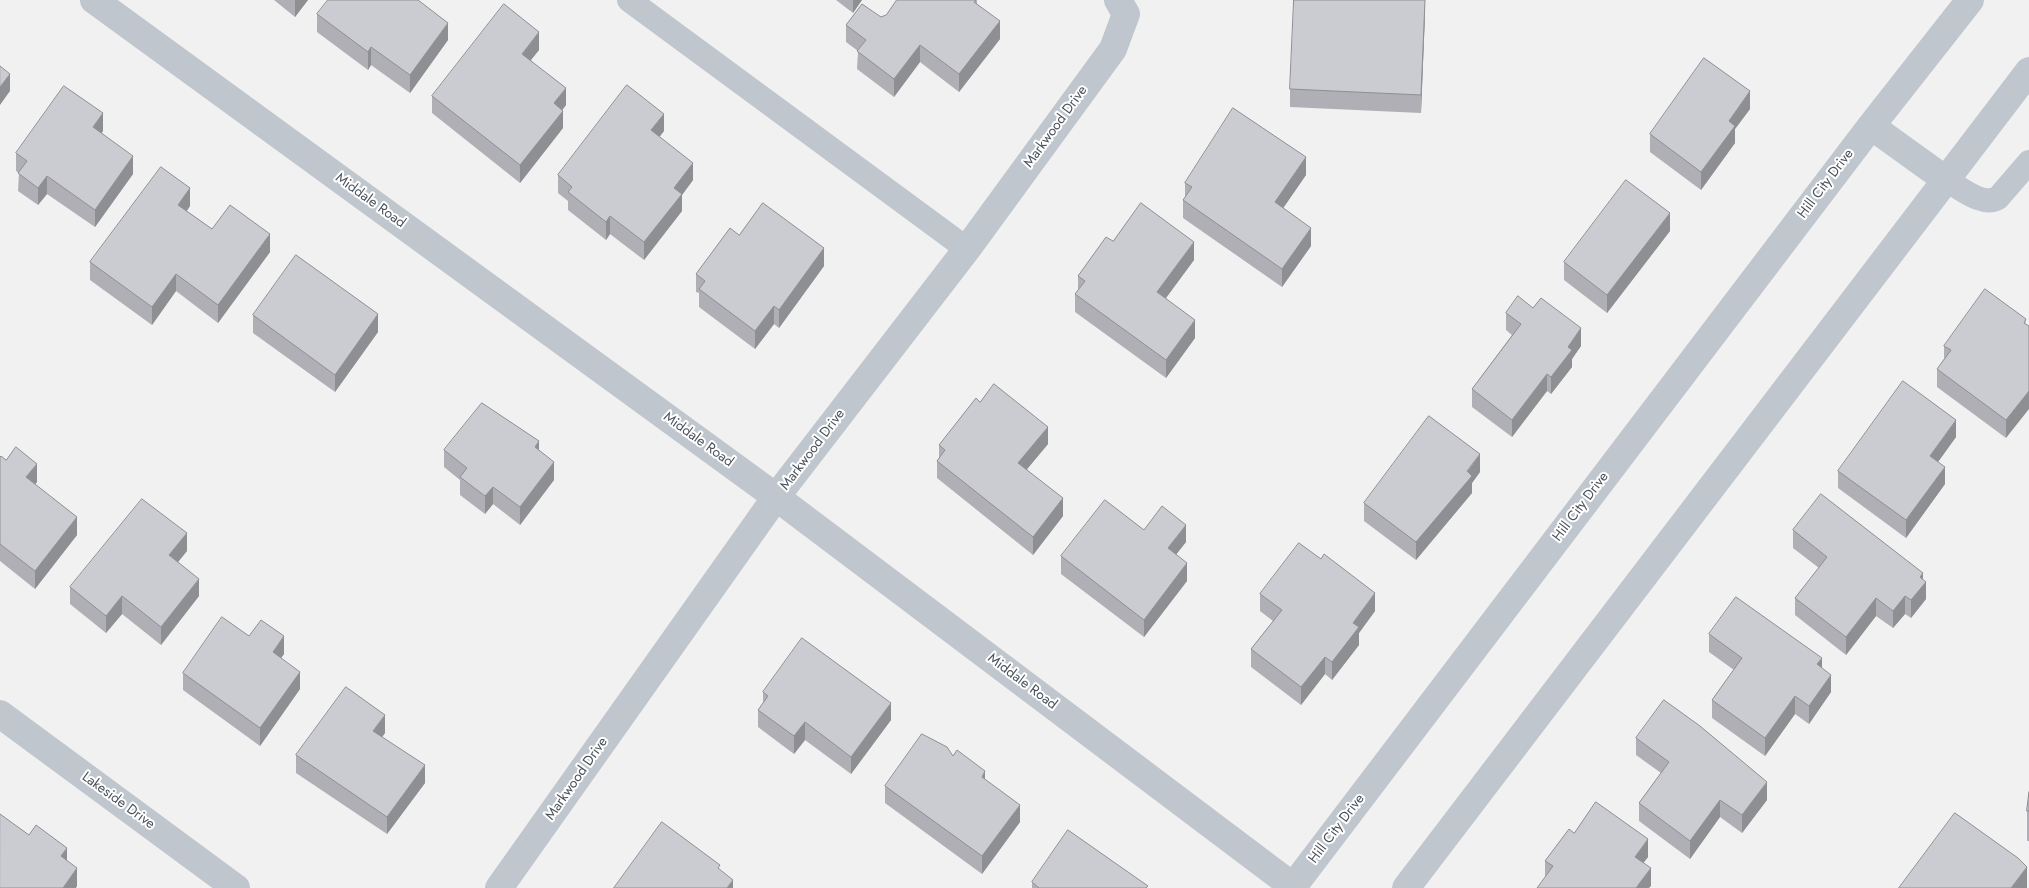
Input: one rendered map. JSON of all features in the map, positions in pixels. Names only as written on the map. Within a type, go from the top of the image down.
[{"type":"street","name":"Middale Road","points":[[94,0],[776,497],[1293,888]]},
{"type":"street","name":"Hill City Drive","points":[[1293,888],[1871,126],[1970,0]]},
{"type":"street","name":"Markwood Drive","points":[[499,888],[776,497],[967,248],[1113,49],[1122,7]]},
{"type":"street","points":[[1406,888],[2029,71]]},
{"type":"street","points":[[1871,126],[1946,180]]},
{"type":"street","name":"Lakeside Drive","points":[[0,714],[236,888]]},
{"type":"lane","points":[[629,0],[967,248]]},
{"type":"lane","points":[[1946,180],[1984,201],[1992,201],[1998,198],[2029,162]]},
{"type":"building","points":[[328,0],[418,0],[448,23],[410,75],[371,47],[368,52],[317,14]]},
{"type":"building","points":[[897,0],[976,0],[974,2],[1000,21],[959,74],[920,45],[894,79],[857,51],[866,40],[846,25],[862,4],[881,17],[886,15]]},
{"type":"building","points":[[1294,0],[1425,0],[1421,95],[1290,89]]},
{"type":"building","points":[[504,4],[539,32],[522,54],[566,88],[554,103],[563,111],[520,165],[432,96]]},
{"type":"building","points":[[1704,58],[1750,91],[1729,121],[1735,126],[1701,172],[1650,134]]},
{"type":"building","points":[[0,66],[10,74],[0,87]]},
{"type":"building","points":[[627,85],[664,114],[651,130],[693,163],[674,188],[682,194],[644,242],[610,216],[606,222],[568,192],[572,187],[558,175]]},
{"type":"building","points":[[64,86],[103,113],[93,127],[133,156],[95,210],[47,176],[38,188],[18,173],[27,161],[16,153]]},
{"type":"building","points":[[1233,108],[1306,157],[1275,202],[1311,228],[1282,269],[1183,200],[1192,187],[1185,183]]},
{"type":"building","points":[[161,167],[190,188],[178,205],[212,229],[230,205],[270,234],[218,305],[176,274],[152,307],[90,262]]},
{"type":"building","points":[[1626,180],[1670,213],[1607,295],[1564,262]]},
{"type":"building","points":[[763,203],[824,248],[779,310],[774,306],[755,331],[699,289],[705,281],[696,274],[730,228],[739,235]]},
{"type":"building","points":[[1141,203],[1194,242],[1157,292],[1195,320],[1166,360],[1075,294],[1085,281],[1078,276],[1106,237],[1113,241]]},
{"type":"building","points":[[296,255],[378,314],[335,375],[253,315]]},
{"type":"building","points":[[1985,289],[2026,319],[2024,323],[2029,326],[2029,391],[2006,420],[1937,369],[1951,350],[1944,346]]},
{"type":"building","points":[[1518,296],[1533,308],[1541,298],[1581,328],[1568,347],[1572,350],[1551,377],[1547,374],[1512,420],[1472,389],[1521,324],[1506,313]]},
{"type":"building","points":[[1903,381],[1956,420],[1930,456],[1945,467],[1906,520],[1838,471]]},
{"type":"building","points":[[994,384],[1048,427],[1018,463],[1063,498],[1033,537],[937,461],[945,450],[939,445],[976,398],[980,402]]},
{"type":"building","points":[[482,403],[539,441],[535,447],[554,462],[520,507],[493,487],[485,496],[460,477],[467,468],[444,450]]},
{"type":"building","points":[[1429,416],[1480,454],[1467,471],[1472,476],[1416,542],[1364,503]]},
{"type":"building","points":[[16,447],[37,464],[26,477],[77,517],[35,571],[0,544],[0,457],[6,460]]},
{"type":"building","points":[[1821,494],[1923,573],[1920,577],[1926,582],[1911,600],[1905,596],[1893,611],[1876,598],[1846,637],[1795,598],[1827,557],[1793,530]]},
{"type":"building","points":[[142,499],[187,533],[169,555],[199,579],[161,627],[122,596],[106,616],[70,587]]},
{"type":"building","points":[[1105,500],[1144,530],[1162,506],[1186,525],[1168,548],[1187,563],[1144,620],[1061,556]]},
{"type":"building","points":[[1299,543],[1321,559],[1324,554],[1375,593],[1353,623],[1359,627],[1332,662],[1325,657],[1301,687],[1251,649],[1282,610],[1260,594]]},
{"type":"building","points":[[1736,597],[1822,658],[1817,664],[1831,675],[1809,706],[1795,696],[1765,738],[1712,700],[1742,658],[1709,634]]},
{"type":"building","points":[[222,617],[249,636],[261,620],[284,636],[273,652],[300,672],[260,728],[183,673]]},
{"type":"building","points":[[802,638],[891,703],[851,757],[805,722],[794,736],[758,710],[768,696],[763,692]]},
{"type":"building","points":[[346,687],[385,715],[373,731],[425,765],[387,817],[296,755]]},
{"type":"building","points":[[1664,700],[1700,726],[1767,782],[1742,815],[1720,800],[1690,841],[1639,803],[1669,762],[1636,738]]},
{"type":"building","points":[[922,734],[947,747],[953,756],[957,750],[985,771],[982,777],[1020,805],[982,856],[885,786]]},
{"type":"building","points":[[2029,792],[2029,811],[2027,811]]},
{"type":"building","points":[[1596,802],[1648,839],[1635,857],[1651,868],[1636,888],[1537,888],[1553,866],[1545,861],[1569,829],[1574,833]]},
{"type":"building","points":[[1955,813],[2018,858],[2027,867],[2011,888],[1899,888]]},
{"type":"building","points":[[0,814],[29,835],[36,825],[67,848],[61,856],[77,868],[63,888],[0,888]]},
{"type":"building","points":[[662,822],[720,865],[718,868],[733,880],[727,888],[614,888]]},
{"type":"building","points":[[1068,830],[1148,886],[1146,888],[1039,888],[1032,882]]}]
